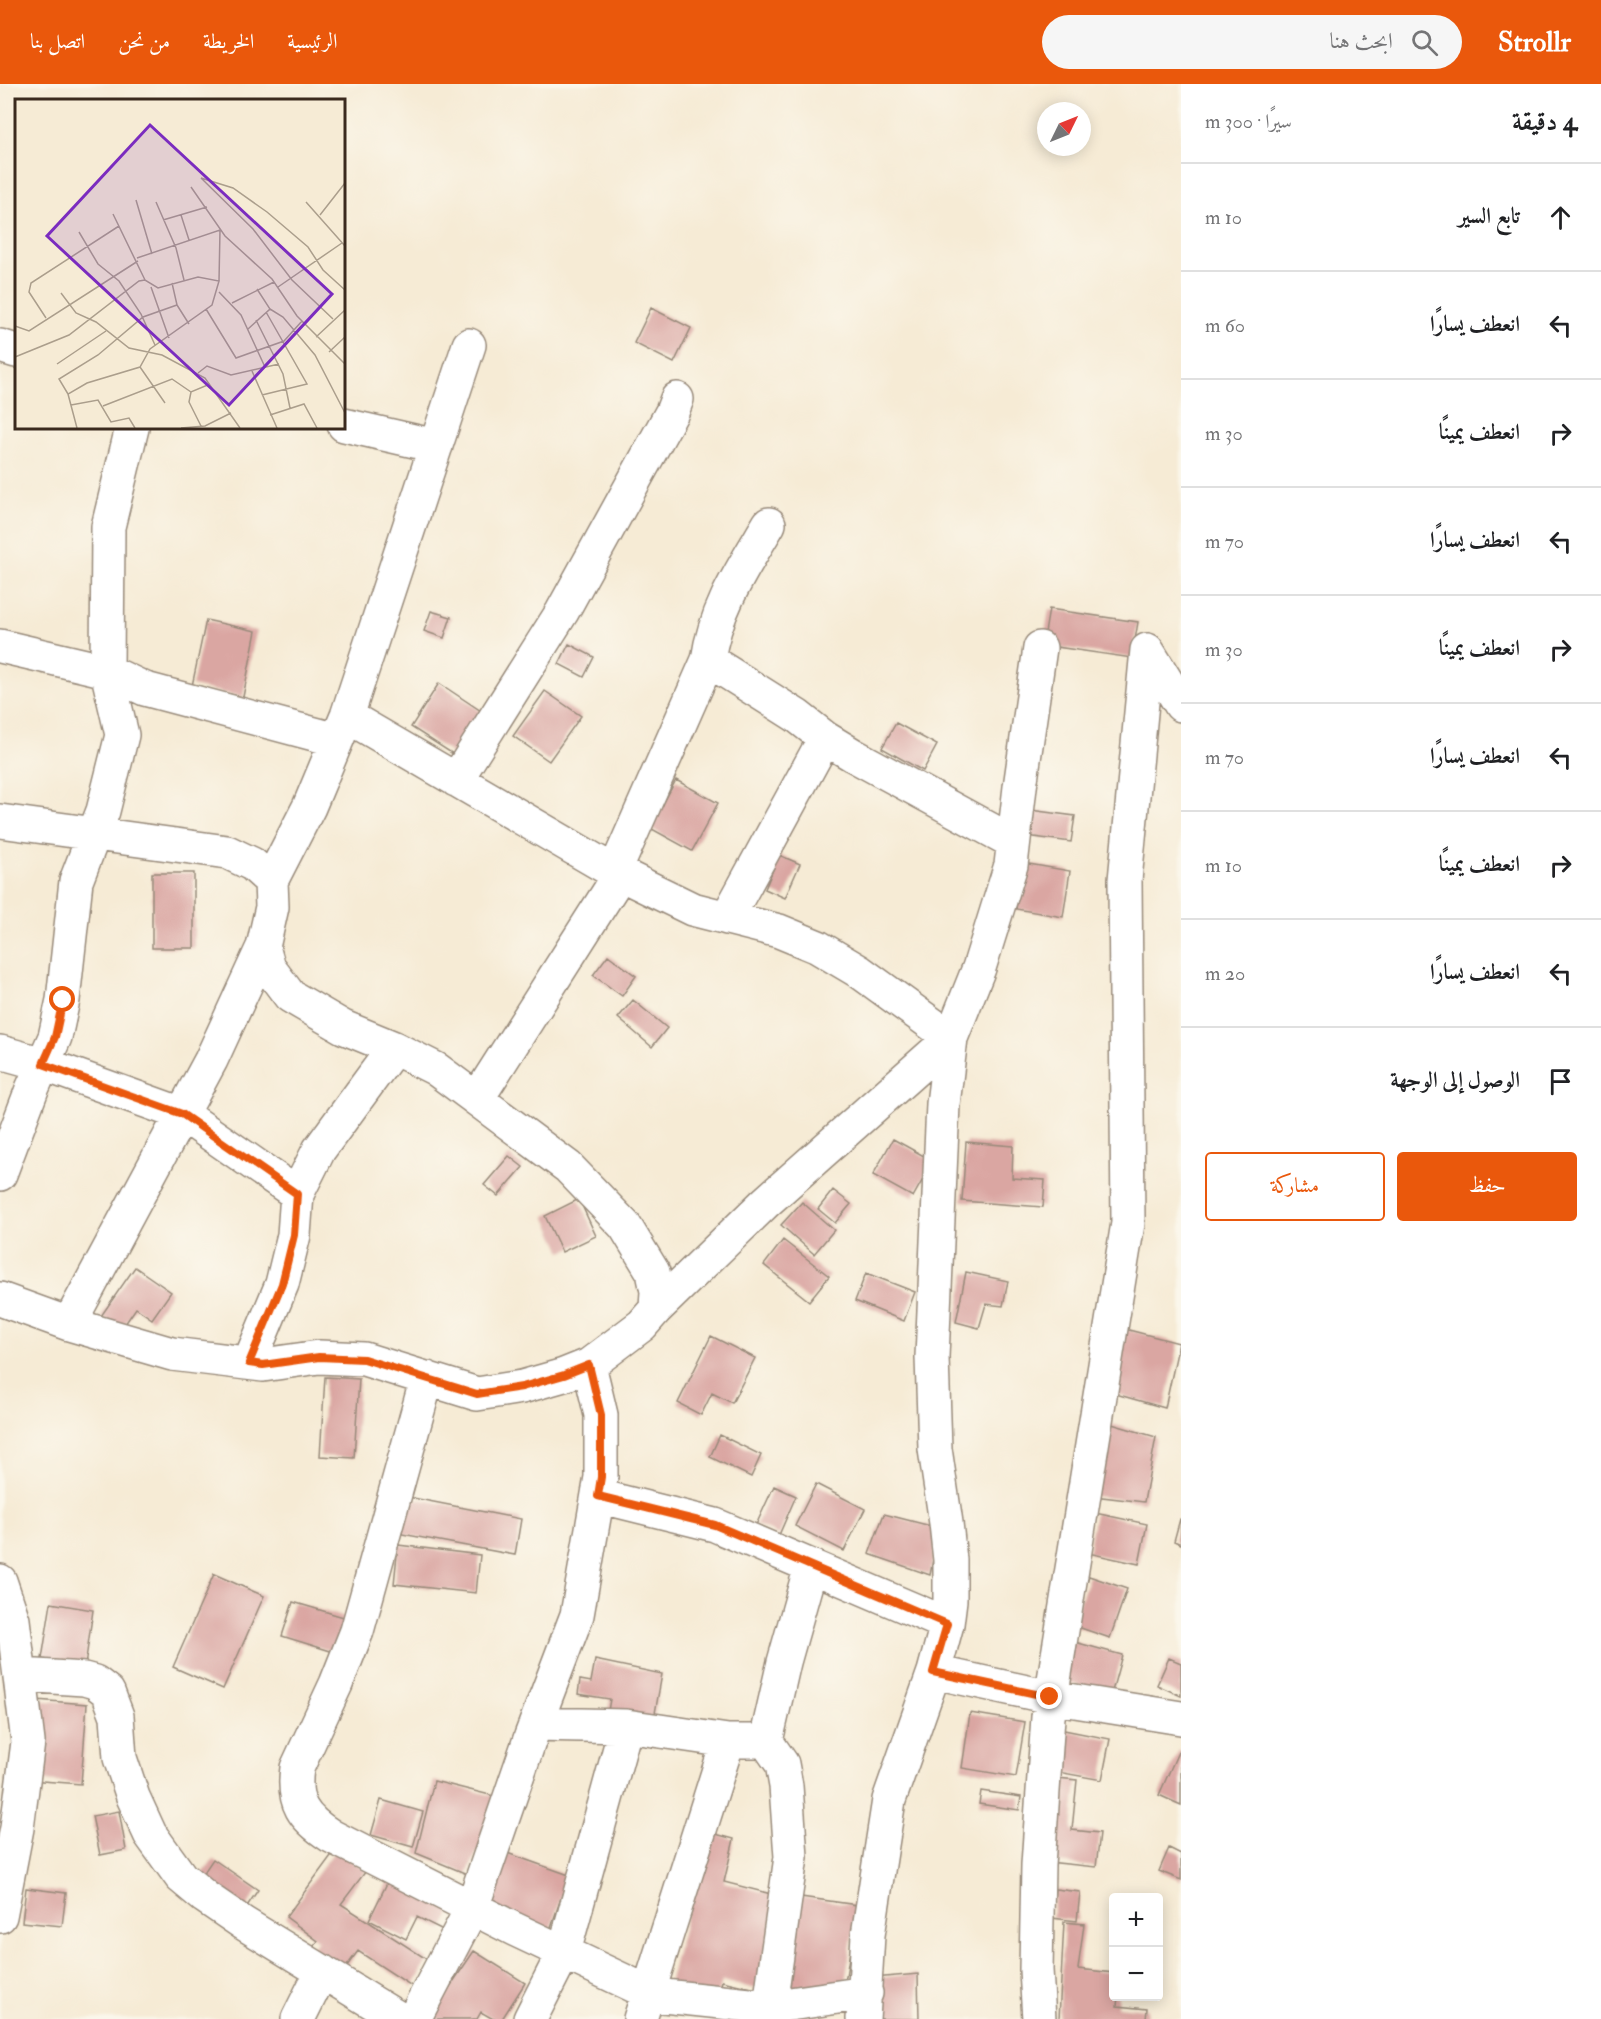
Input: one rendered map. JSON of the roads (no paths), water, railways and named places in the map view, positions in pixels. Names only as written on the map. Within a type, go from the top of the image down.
[{"type":"street","points":[[69,1324],[212,1060],[263,947],[272,907],[271,881],[309,807],[342,728],[469,345]]},
{"type":"street","points":[[0,346],[15,351]]},
{"type":"street","points":[[456,780],[562,612],[677,399]]},
{"type":"street","points":[[345,425],[436,446]]},
{"type":"street","points":[[0,1174],[55,1037],[63,1000],[76,881],[103,811],[122,735],[106,671],[108,527],[132,429]]},
{"type":"street","points":[[477,1099],[612,888],[615,871],[708,660],[711,639],[726,598],[769,524]]},
{"type":"street","points":[[0,646],[106,671],[145,689],[342,728],[456,780],[615,871],[692,909],[780,931],[818,947],[860,972],[951,1038]]},
{"type":"street","points":[[644,2005],[654,1995],[769,2013],[864,2006],[868,1935],[889,1800],[933,1672],[947,1624],[950,1600],[950,1560],[935,1449],[932,1358],[943,1104],[951,1038],[979,968],[1011,865],[1040,648]]},
{"type":"street","points":[[1040,2019],[1036,1971],[1038,1865],[1050,1697],[1128,1223],[1125,880],[1147,650],[1181,705]]},
{"type":"street","points":[[708,660],[796,716],[825,738],[1013,842]]},
{"type":"street","points":[[727,918],[825,738]]},
{"type":"street","points":[[0,821],[227,852],[252,864],[271,881]]},
{"type":"street","points":[[263,947],[269,968],[290,996],[343,1027],[394,1048],[436,1069],[568,1167],[625,1226],[653,1272],[657,1291],[656,1309]]},
{"type":"street","points":[[0,1299],[69,1324],[172,1354],[263,1365],[319,1357],[364,1359],[477,1394],[522,1387],[589,1365],[642,1324],[765,1203],[951,1038]]},
{"type":"street","points":[[249,1363],[282,1284],[294,1235],[297,1194],[319,1150],[394,1048]]},
{"type":"street","points":[[0,1052],[43,1064],[182,1114],[297,1194]]},
{"type":"street","points":[[414,2019],[472,1908],[536,1724],[578,1615],[601,1477],[601,1415],[589,1365]]},
{"type":"street","points":[[427,1378],[357,1631],[336,1684],[297,1768],[295,1783],[297,1798],[303,1813],[317,1827],[331,1836],[564,1952],[644,2005]]},
{"type":"street","points":[[598,1496],[715,1525],[947,1624]]},
{"type":"street","points":[[769,2013],[791,1857],[786,1786],[782,1764],[766,1741],[784,1662],[811,1566]]},
{"type":"street","points":[[0,1581],[13,1620],[28,1742],[10,1796],[0,1916]]},
{"type":"street","points":[[933,1672],[1050,1697],[1181,1718]]},
{"type":"street","points":[[21,1675],[84,1679],[95,1682],[108,1692],[117,1716],[120,1758],[133,1797],[150,1834],[181,1877],[205,1898],[243,1923],[400,2019]]},
{"type":"street","points":[[536,1724],[626,1726],[728,1741],[766,1741]]},
{"type":"street","points":[[530,2019],[564,1952],[626,1726]]},
{"type":"street","points":[[644,2005],[728,1741]]},
{"type":"street","points":[[298,2019],[322,1971]]}]
